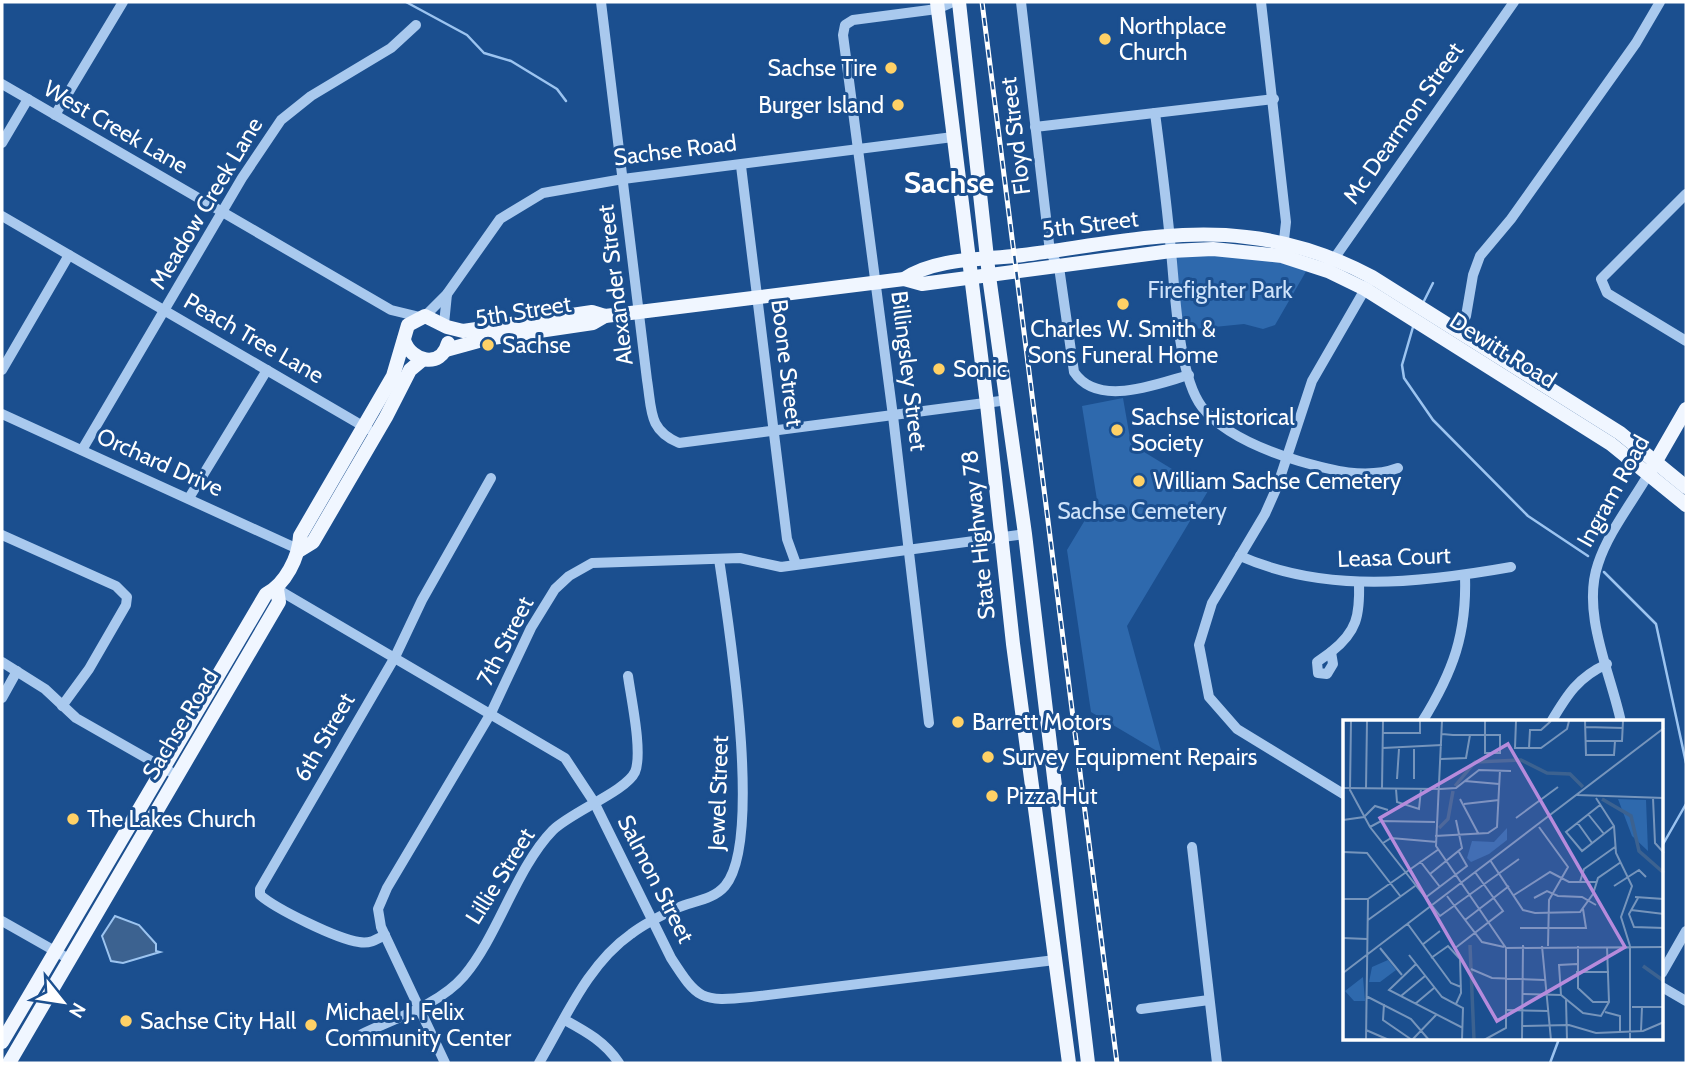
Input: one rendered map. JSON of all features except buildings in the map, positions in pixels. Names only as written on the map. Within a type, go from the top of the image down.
[{"type":"main road","name":"State Highway 78","points":[[959,2],[987,260],[1025,534],[1088,1063]]},
{"type":"main road","name":"State Highway 78","points":[[937,5],[987,404],[1013,644],[1069,1063]]},
{"type":"main road","points":[[953,137],[961,141],[971,178],[978,185]]},
{"type":"main road","name":"5th Street","points":[[446,350],[486,339],[593,323],[605,316],[904,279],[922,284],[1059,267],[1171,244],[1231,235],[1283,249]]},
{"type":"main road","name":"5th Street","points":[[904,279],[914,272],[969,261],[1081,248],[1171,244]]},
{"type":"main road","points":[[1081,248],[1082,264]]},
{"type":"main road","name":"Dewitt Road","points":[[1283,249],[1334,256],[1368,283],[1436,326],[1449,343],[1481,364],[1625,446]]},
{"type":"main road","name":"Dewitt Road","points":[[1283,249],[1328,271],[1368,283]]},
{"type":"main road","name":"5th Street","points":[[445,326],[463,331],[592,312],[605,316]]},
{"type":"main road","points":[[422,317],[445,326],[446,350],[436,358],[422,360],[410,353],[404,336],[408,325],[422,317]]},
{"type":"main road","name":"Dewitt Road","points":[[1436,326],[1457,330],[1625,446],[1686,505]]},
{"type":"main road","points":[[1449,343],[1457,330]]},
{"type":"main road","name":"Sachse Road","points":[[2,1042],[62,955],[170,772],[279,601],[277,589],[300,550],[313,542],[371,430],[393,376],[404,336]]},
{"type":"main road","points":[[1481,364],[1490,351]]},
{"type":"main road","name":"Sachse Road","points":[[371,430],[410,369],[422,360]]},
{"type":"main road","name":"Ingram Road","points":[[1651,469],[1686,409]]},
{"type":"main road","name":"Dewitt Road","points":[[1651,469],[1686,487]]},
{"type":"main road","points":[[1013,644],[1036,642]]},
{"type":"main road","name":"Sachse Road","points":[[9,1063],[62,955]]},
{"type":"street","points":[[55,115],[123,2]]},
{"type":"street","name":"Alexander Street","points":[[601,2],[653,420],[663,436],[679,443],[774,430]]},
{"type":"street","points":[[937,5],[953,2]]},
{"type":"street","name":"Floyd Street","points":[[1021,2],[1050,252],[1059,267],[1073,372],[1083,383],[1118,391],[1189,375]]},
{"type":"street","points":[[1261,2],[1286,222],[1283,249]]},
{"type":"street","name":"Mc Dearmon Street","points":[[1328,271],[1334,256],[1514,2]]},
{"type":"street","points":[[1457,330],[1466,316],[1472,275],[1480,256],[1511,219],[1636,43],[1660,2]]},
{"type":"street","name":"Billingsley Street","points":[[929,723],[877,282],[843,35],[845,25],[853,20],[937,5]]},
{"type":"street","name":"Meadow Creek Lane","points":[[82,450],[222,212],[281,120],[311,96],[391,48],[416,25]]},
{"type":"street","name":"West Creek Lane","points":[[2,84],[391,310],[422,317]]},
{"type":"street","points":[[1035,127],[1274,99]]},
{"type":"street","points":[[2,143],[27,100]]},
{"type":"street","points":[[1155,113],[1171,244],[1174,310],[1189,375],[1202,408],[1220,424],[1287,457],[1353,473],[1376,474],[1398,468]]},
{"type":"street","name":"Sachse Road","points":[[422,317],[447,294],[499,219],[543,193],[623,179],[953,137]]},
{"type":"street","name":"Boone Street","points":[[741,166],[788,539],[796,564]]},
{"type":"street","points":[[1686,194],[1601,279],[1607,293],[1686,341]]},
{"type":"street","name":"Peach Tree Lane","points":[[2,216],[371,430]]},
{"type":"street","points":[[2,370],[69,255]]},
{"type":"street","points":[[1343,794],[1237,729],[1209,697],[1200,654],[1201,635],[1212,603],[1265,514],[1312,381],[1368,283]]},
{"type":"street","name":"Sachse Road","points":[[445,326],[447,294]]},
{"type":"street","name":"West Creek Lane","points":[[391,310],[404,336]]},
{"type":"street","points":[[189,498],[267,370]]},
{"type":"street","points":[[774,430],[1007,400]]},
{"type":"street","name":"Orchard Drive","points":[[2,414],[300,550]]},
{"type":"street","name":"Ingram Road","points":[[1621,720],[1593,599],[1597,567],[1604,550],[1651,469]]},
{"type":"street","name":"6th Street","points":[[384,935],[372,942],[358,942],[280,909],[260,895],[260,889],[395,657],[422,600],[491,478]]},
{"type":"street","name":"7th Street","points":[[445,1063],[384,935],[378,909],[387,888],[491,713],[531,628],[555,589],[569,576],[592,563],[740,558],[781,567],[1025,534]]},
{"type":"street","points":[[2,535],[116,586],[127,597],[126,605],[95,658],[62,706]]},
{"type":"street","name":"Leasa Court","points":[[1240,556],[1292,573],[1359,583],[1465,575],[1511,567]]},
{"type":"street","name":"Jewel Street","points":[[539,1063],[606,954],[632,933],[677,908],[712,896],[724,886],[737,864],[742,736],[719,559]]},
{"type":"street","points":[[1423,720],[1443,688],[1460,647],[1466,603],[1465,575]]},
{"type":"street","points":[[1331,652],[1352,633],[1360,602],[1359,583]]},
{"type":"street","name":"Salmon Street","points":[[277,589],[565,758],[594,802],[686,983],[701,995],[716,1001],[1055,960]]},
{"type":"street","points":[[2,662],[46,689],[76,718],[170,772]]},
{"type":"street","points":[[1552,720],[1576,683],[1587,673],[1607,664]]},
{"type":"street","points":[[2,698],[17,671]]},
{"type":"street","name":"Lillie Street","points":[[362,1034],[439,997],[464,976],[542,845],[577,810],[630,779],[638,763],[628,676]]},
{"type":"street","points":[[1192,847],[1217,1063]]},
{"type":"street","points":[[2,921],[62,955]]},
{"type":"street","points":[[1664,970],[1686,931]]},
{"type":"street","points":[[1664,988],[1686,1002]]},
{"type":"street","points":[[1141,1009],[1209,1000]]},
{"type":"street","points":[[565,1020],[609,1048],[619,1063]]},
{"type":"green space","name":"Firefighter Park","points":[[1238,254],[1308,268],[1275,325],[1263,329],[1244,324],[1184,330],[1178,311],[1177,255]]},
{"type":"green space","name":"Sachse Cemetery","points":[[1123,398],[1131,444],[1208,491],[1127,626],[1162,754],[1091,712],[1067,550],[1097,500],[1082,406]]},
{"type":"shaded area","points":[[115,916],[139,925],[156,944],[156,951],[160,952],[123,963],[111,961],[102,936]]},
{"type":"waterway","points":[[406,2],[467,35],[484,53],[511,61],[557,89],[566,101]]},
{"type":"waterway","points":[[1422,305],[1433,283]]},
{"type":"waterway","points":[[1413,327],[1402,365],[1404,378],[1433,420],[1528,516],[1588,556]]},
{"type":"waterway","points":[[1604,572],[1656,624],[1686,763]]},
{"type":"waterway","points":[[1664,842],[1686,804]]},
{"type":"waterway","points":[[1550,1063],[1559,1040]]},
{"type":"railway","points":[[982,2],[1117,1063]]},
{"type":"place","name":"Northplace Church","points":[[1105,39]]},
{"type":"place","name":"Sachse Tire","points":[[891,68]]},
{"type":"place","name":"Burger Island","points":[[898,105]]},
{"type":"place","name":"Charles W. Smith & Sons Funeral Home","points":[[1123,304]]},
{"type":"place","name":"Sachse","points":[[488,345]]},
{"type":"place","name":"Sonic","points":[[939,369]]},
{"type":"place","name":"Sachse Historical Society","points":[[1117,430]]},
{"type":"place","name":"William Sachse Cemetery","points":[[1139,481]]},
{"type":"place","name":"Barrett Motors","points":[[958,722]]},
{"type":"place","name":"Survey Equipment Repairs","points":[[988,757]]},
{"type":"place","name":"Pizza Hut","points":[[992,796]]},
{"type":"place","name":"The Lakes Church","points":[[73,819]]},
{"type":"place","name":"Sachse City Hall","points":[[126,1021]]},
{"type":"place","name":"Michael J. Felix Community Center","points":[[311,1025]]},
{"type":"district","name":"Sachse","points":[[949,182]]}]
